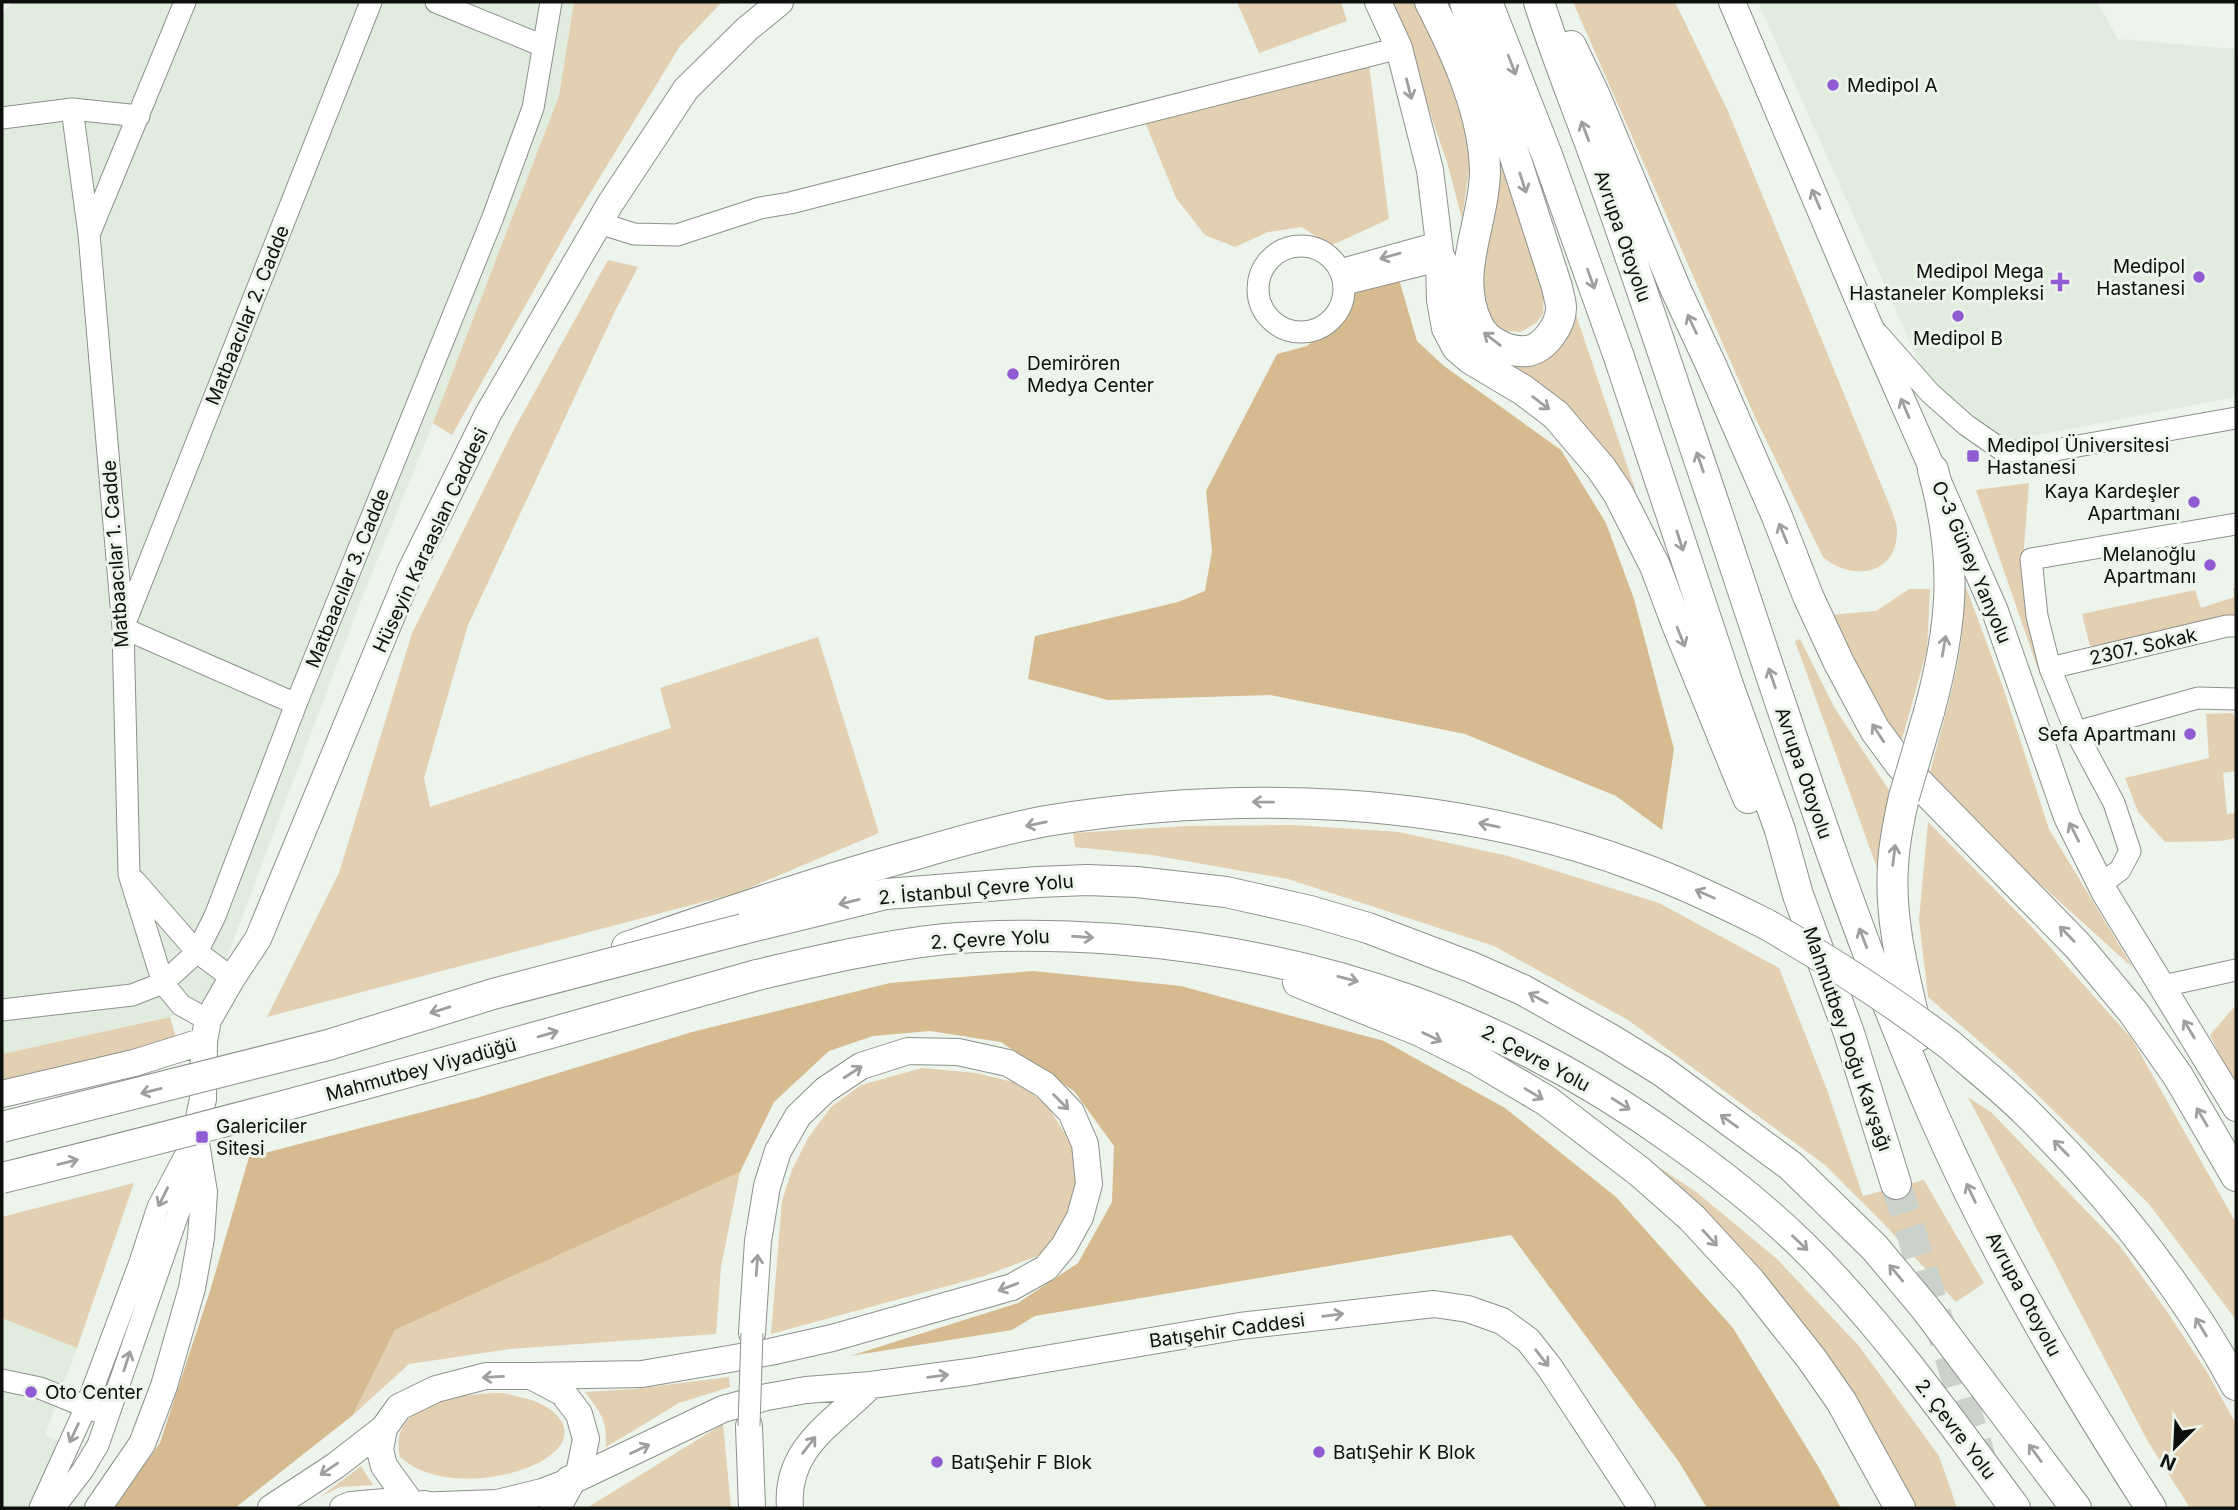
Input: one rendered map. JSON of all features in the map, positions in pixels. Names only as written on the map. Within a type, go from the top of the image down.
[{"type":"highway","points":[[1430,2],[1463,75],[1484,153],[1484,191],[1471,246],[1468,277],[1471,304],[1478,326],[1488,339],[1506,348],[1527,351],[1543,343],[1555,328],[1561,309],[1557,287],[1465,2]]},
{"type":"highway","points":[[1487,2],[1547,155],[1619,357],[1728,685],[1780,830],[1798,895]]},
{"type":"highway","name":"Avrupa Otoyolu","points":[[1539,2],[1635,270],[1844,887],[1934,1116],[1984,1221],[2036,1320],[2151,1508]]},
{"type":"highway","points":[[1545,2],[1563,30],[1595,96],[1676,290],[1776,514],[1808,596],[1839,663],[1875,730],[1900,764],[2078,946],[2133,1012],[2178,1076],[2236,1176]]},
{"type":"highway","points":[[1441,251],[1442,300],[1447,328],[1457,347],[1556,415],[1618,493],[1656,566],[1713,716],[1769,847],[1798,895]]},
{"type":"highway","points":[[1933,470],[1943,509],[1950,564],[1948,624],[1939,673],[1904,797],[1892,867],[1898,939],[1934,1116]]},
{"type":"highway","points":[[2,1127],[328,1045],[739,919],[867,867],[964,840],[1044,822],[1145,808],[1256,802],[1407,811],[1551,839],[1636,866],[1709,896],[1766,924],[1903,1009],[1950,1045],[2024,1110],[2080,1167],[2160,1265],[2236,1385]]},
{"type":"highway","name":"2. İstanbul Çevre Yolu","points":[[739,919],[928,889],[1087,880],[1137,882],[1226,892],[1310,911],[1422,947],[1523,990],[1662,1071],[1791,1166],[1875,1248],[1926,1309],[2076,1508]]},
{"type":"highway","name":"Mahmutbey Doğu Kavşağı","points":[[1798,895],[1849,1033],[1896,1184]]},
{"type":"highway","name":"2. Çevre Yolu","points":[[757,975],[856,951],[892,946],[982,937],[1075,936],[1171,943],[1234,953],[1360,982],[1451,1015],[1586,1083],[1706,1163],[1756,1203],[1854,1298],[1899,1353],[2015,1508]]},
{"type":"highway","points":[[1234,953],[1316,990],[1420,1031],[1476,1059],[1547,1101],[1640,1172],[1692,1218],[1750,1281],[1811,1358],[1841,1401],[1900,1508]]},
{"type":"highway","name":"Mahmutbey Viyadüğü","points":[[2,1178],[385,1080],[757,975]]},
{"type":"highway","points":[[1811,1358],[1878,1508]]},
{"type":"highway","points":[[555,1508],[574,1480]]},
{"type":"main road","name":"Hüseyin Karaaslan Caddesi","points":[[195,1138],[203,1099],[206,1031],[232,978],[258,939],[410,572],[488,414],[599,223],[686,89],[747,29],[780,2]]},
{"type":"main road","points":[[1378,2],[1399,48],[1430,170],[1441,251]]},
{"type":"main road","name":"O-3 Güney Yanyolu","points":[[1731,2],[1869,325],[1971,552],[1995,611],[2067,817],[2101,884],[2236,1108]]},
{"type":"main road","points":[[2,1094],[134,1063],[206,1031]]},
{"type":"main road","points":[[271,1508],[384,1428],[399,1407],[436,1389],[486,1376],[642,1374],[770,1352],[832,1338],[1012,1287],[1046,1268],[1064,1246],[1080,1217],[1090,1184],[1084,1144],[1071,1112],[1045,1085],[1008,1063],[958,1052],[908,1051],[861,1066],[834,1084],[798,1116],[778,1151],[767,1186],[758,1241],[752,1333]]},
{"type":"main road","points":[[98,1508],[142,1444],[164,1386],[192,1288],[201,1238],[205,1192],[195,1138]]},
{"type":"main road","name":"Batışehir Caddesi","points":[[574,1480],[723,1409],[767,1397],[806,1390],[871,1385],[969,1372],[1254,1325],[1434,1304],[1468,1309],[1502,1321],[1528,1340],[1550,1368],[1642,1508]]},
{"type":"main road","points":[[343,1508],[385,1502],[421,1507],[497,1503],[542,1492],[574,1480],[586,1439],[579,1414],[563,1393],[531,1376]]},
{"type":"main road","points":[[790,1508],[792,1477],[809,1442],[871,1385]]},
{"type":"main road","points":[[749,1426],[752,1508]]},
{"type":"main road","points":[[384,1428],[380,1450],[384,1466],[421,1507]]},
{"type":"street","name":"Matbaacılar 1. Cadde","points":[[89,234],[185,2]]},
{"type":"street","name":"Matbaacılar 2. Cadde","points":[[123,628],[371,2]]},
{"type":"street","points":[[436,2],[543,46]]},
{"type":"street","name":"Matbaacılar 3. Cadde","points":[[2,1010],[132,995],[163,983],[197,952],[215,916],[296,704],[493,218],[533,108],[551,2]]},
{"type":"street","points":[[599,223],[634,234],[677,235],[761,208],[790,204],[1399,48]]},
{"type":"street","name":"Matbaacılar 1. Cadde","points":[[72,109],[89,234],[123,628],[129,874],[163,983],[206,1031]]},
{"type":"street","points":[[2,118],[72,109],[139,116]]},
{"type":"street","points":[[1343,277],[1441,251]]},
{"type":"street","points":[[1869,325],[1930,393],[1966,425],[2002,450],[2038,453],[2236,418]]},
{"type":"street","points":[[2101,884],[2120,870],[2130,851],[2114,803],[2076,733],[2050,668],[2037,616],[2031,559],[2236,524]]},
{"type":"street","name":"2307. Sokak","points":[[2050,668],[2236,626]]},
{"type":"street","points":[[123,628],[296,704]]},
{"type":"street","points":[[2076,733],[2198,698],[2236,699]]},
{"type":"street","points":[[129,874],[197,952],[232,978]]},
{"type":"street","points":[[2163,986],[2236,971]]},
{"type":"street","points":[[40,1508],[86,1407],[158,1208],[195,1138]]},
{"type":"street","points":[[54,1508],[93,1453],[109,1416],[185,1194],[195,1138]]},
{"type":"street","points":[[749,1426],[752,1333]]},
{"type":"street","points":[[2,1380],[40,1388],[109,1416]]},
{"type":"shaded area","points":[[13,2],[574,2],[559,96],[433,423],[358,608],[208,1008],[2,1054],[2,14]]},
{"type":"shaded area","points":[[574,2],[722,2],[680,46],[573,221],[452,435],[433,423],[559,96]]},
{"type":"shaded area","points":[[1237,2],[1341,2],[1347,21],[1259,53]]},
{"type":"shaded area","points":[[1392,2],[1417,2],[1446,59],[1472,150],[1462,219],[1447,162]]},
{"type":"shaded area","points":[[1573,2],[1675,2],[1727,109],[1892,511],[1897,530],[1895,547],[1881,566],[1858,571],[1834,565],[1823,557],[1754,415]]},
{"type":"shaded area","name":"Medipol Mega Hastaneler Kompleksi","points":[[1758,2],[2097,2],[2118,39],[2236,49],[2236,397],[2006,441],[1927,380]]},
{"type":"shaded area","points":[[1369,65],[1389,219],[1330,246],[1302,227],[1268,232],[1235,247],[1205,235],[1176,198],[1145,122]]},
{"type":"shaded area","points":[[1503,158],[1544,291],[1543,314],[1536,323],[1521,332],[1505,331],[1494,326],[1483,305],[1480,271],[1500,180],[1498,160]]},
{"type":"shaded area","points":[[608,260],[638,267],[468,625],[424,778],[430,807],[671,728],[660,688],[818,637],[879,833],[737,893],[267,1017],[339,873],[412,633],[512,433]]},
{"type":"shaded area","points":[[1398,276],[1417,341],[1444,366],[1561,450],[1606,523],[1634,599],[1674,749],[1662,830],[1616,796],[1465,734],[1270,695],[1108,700],[1028,679],[1035,636],[1178,602],[1205,591],[1212,551],[1206,491],[1277,354],[1307,346],[1335,322],[1352,291]]},
{"type":"shaded area","points":[[1574,309],[1636,492],[1632,494],[1504,361]]},
{"type":"shaded area","points":[[2029,483],[2022,572],[2042,681],[1976,490]]},
{"type":"shaded area","points":[[1966,587],[2003,687],[2049,829],[2133,968],[2017,863],[1930,772],[1958,659]]},
{"type":"shaded area","points":[[2233,588],[2236,588],[2236,624],[2090,646],[2082,614],[2195,590],[2201,608],[2234,597]]},
{"type":"shaded area","points":[[1909,589],[1930,589],[1927,650],[1901,743],[1882,722],[1829,615],[1876,611]]},
{"type":"shaded area","points":[[1800,639],[1834,707],[1891,793],[1877,868],[1795,641]]},
{"type":"shaded area","points":[[2233,713],[2236,726],[2236,771],[2223,773],[2227,814],[2236,813],[2236,838],[2221,841],[2165,842],[2138,812],[2125,778],[2209,758],[2206,714]]},
{"type":"shaded area","points":[[1928,822],[2031,926],[2132,1039],[2236,1223],[2236,1320],[2149,1204],[2009,1067],[1928,997],[1919,920]]},
{"type":"shaded area","points":[[1294,825],[1399,832],[1508,856],[1659,903],[1779,968],[1827,1090],[1863,1196],[1924,1180],[1984,1283],[1956,1302],[1825,1165],[1628,1020],[1494,946],[1288,879],[1152,855],[1075,847],[1073,833],[1186,826]]},
{"type":"shaded area","points":[[1033,971],[1181,986],[1384,1041],[1505,1108],[1616,1197],[1733,1328],[1841,1508],[1707,1508],[1679,1462],[1511,1235],[1035,1316],[1012,1330],[850,1356],[1018,1303],[1078,1263],[1112,1202],[1114,1146],[1074,1091],[1001,1042],[930,1031],[873,1036],[829,1051],[774,1102],[740,1172],[395,1330],[353,1415],[235,1508],[114,1508],[160,1443],[210,1291],[249,1157],[480,1097],[692,1032],[890,983]]},
{"type":"shaded area","points":[[2236,1005],[2236,1089],[2210,1035]]},
{"type":"shaded area","points":[[170,1017],[177,1041],[2,1083],[2,1054]]},
{"type":"shaded area","points":[[922,1068],[976,1073],[1021,1084],[1048,1107],[1071,1143],[1078,1179],[1068,1223],[1043,1254],[984,1276],[771,1334],[782,1201],[792,1170],[808,1138],[831,1107],[861,1085]]},
{"type":"shaded area","points":[[1968,1097],[1992,1113],[2120,1246],[2207,1372],[2236,1424],[2236,1508],[2190,1508],[2147,1440]]},
{"type":"shaded area","points":[[1631,1149],[1695,1191],[1777,1259],[1859,1346],[1939,1456],[1957,1508],[1916,1508],[1838,1371],[1758,1267]]},
{"type":"shaded area","points":[[740,1172],[721,1267],[716,1334],[510,1349],[409,1364],[353,1415],[395,1330]]},
{"type":"shaded area","points":[[134,1183],[77,1348],[2,1318],[2,1217]]},
{"type":"shaded area","name":"Oto Center","points":[[2,1318],[77,1348],[45,1435],[60,1442],[29,1508],[2,1508]]},
{"type":"shaded area","points":[[729,1377],[730,1387],[679,1403],[606,1447],[602,1417],[585,1392],[634,1389]]},
{"type":"shaded area","points":[[503,1393],[543,1405],[564,1426],[562,1443],[546,1458],[521,1470],[490,1477],[457,1478],[426,1472],[400,1457],[399,1438],[405,1424],[417,1413],[432,1404],[450,1399]]},
{"type":"shaded area","points":[[723,1424],[731,1508],[588,1508],[590,1506]]},
{"type":"shaded area","points":[[361,1466],[373,1485],[340,1487],[320,1497]]},
{"type":"tunnel","points":[[1896,1184],[1981,1458]]},
{"type":"place","name":"Medipol A","points":[[1833,85]]},
{"type":"place","name":"Medipol Hastanesi","points":[[2199,277]]},
{"type":"place","name":"Medipol Mega Hastaneler Kompleksi","points":[[2060,282]]},
{"type":"place","name":"Medipol B","points":[[1958,316]]},
{"type":"place","name":"Demirören Medya Center","points":[[1013,374]]},
{"type":"place","name":"Medipol Üniversitesi Hastanesi","points":[[1973,456]]},
{"type":"place","name":"Kaya Kardeşler Apartmanı","points":[[2194,502]]},
{"type":"place","name":"Melanoğlu Apartmanı","points":[[2210,565]]},
{"type":"place","name":"Sefa Apartmanı","points":[[2190,734]]},
{"type":"place","name":"Galericiler Sitesi","points":[[202,1137]]},
{"type":"place","name":"Oto Center","points":[[31,1392]]},
{"type":"place","name":"BatıŞehir K Blok","points":[[1319,1452]]},
{"type":"place","name":"BatıŞehir F Blok","points":[[937,1462]]}]
